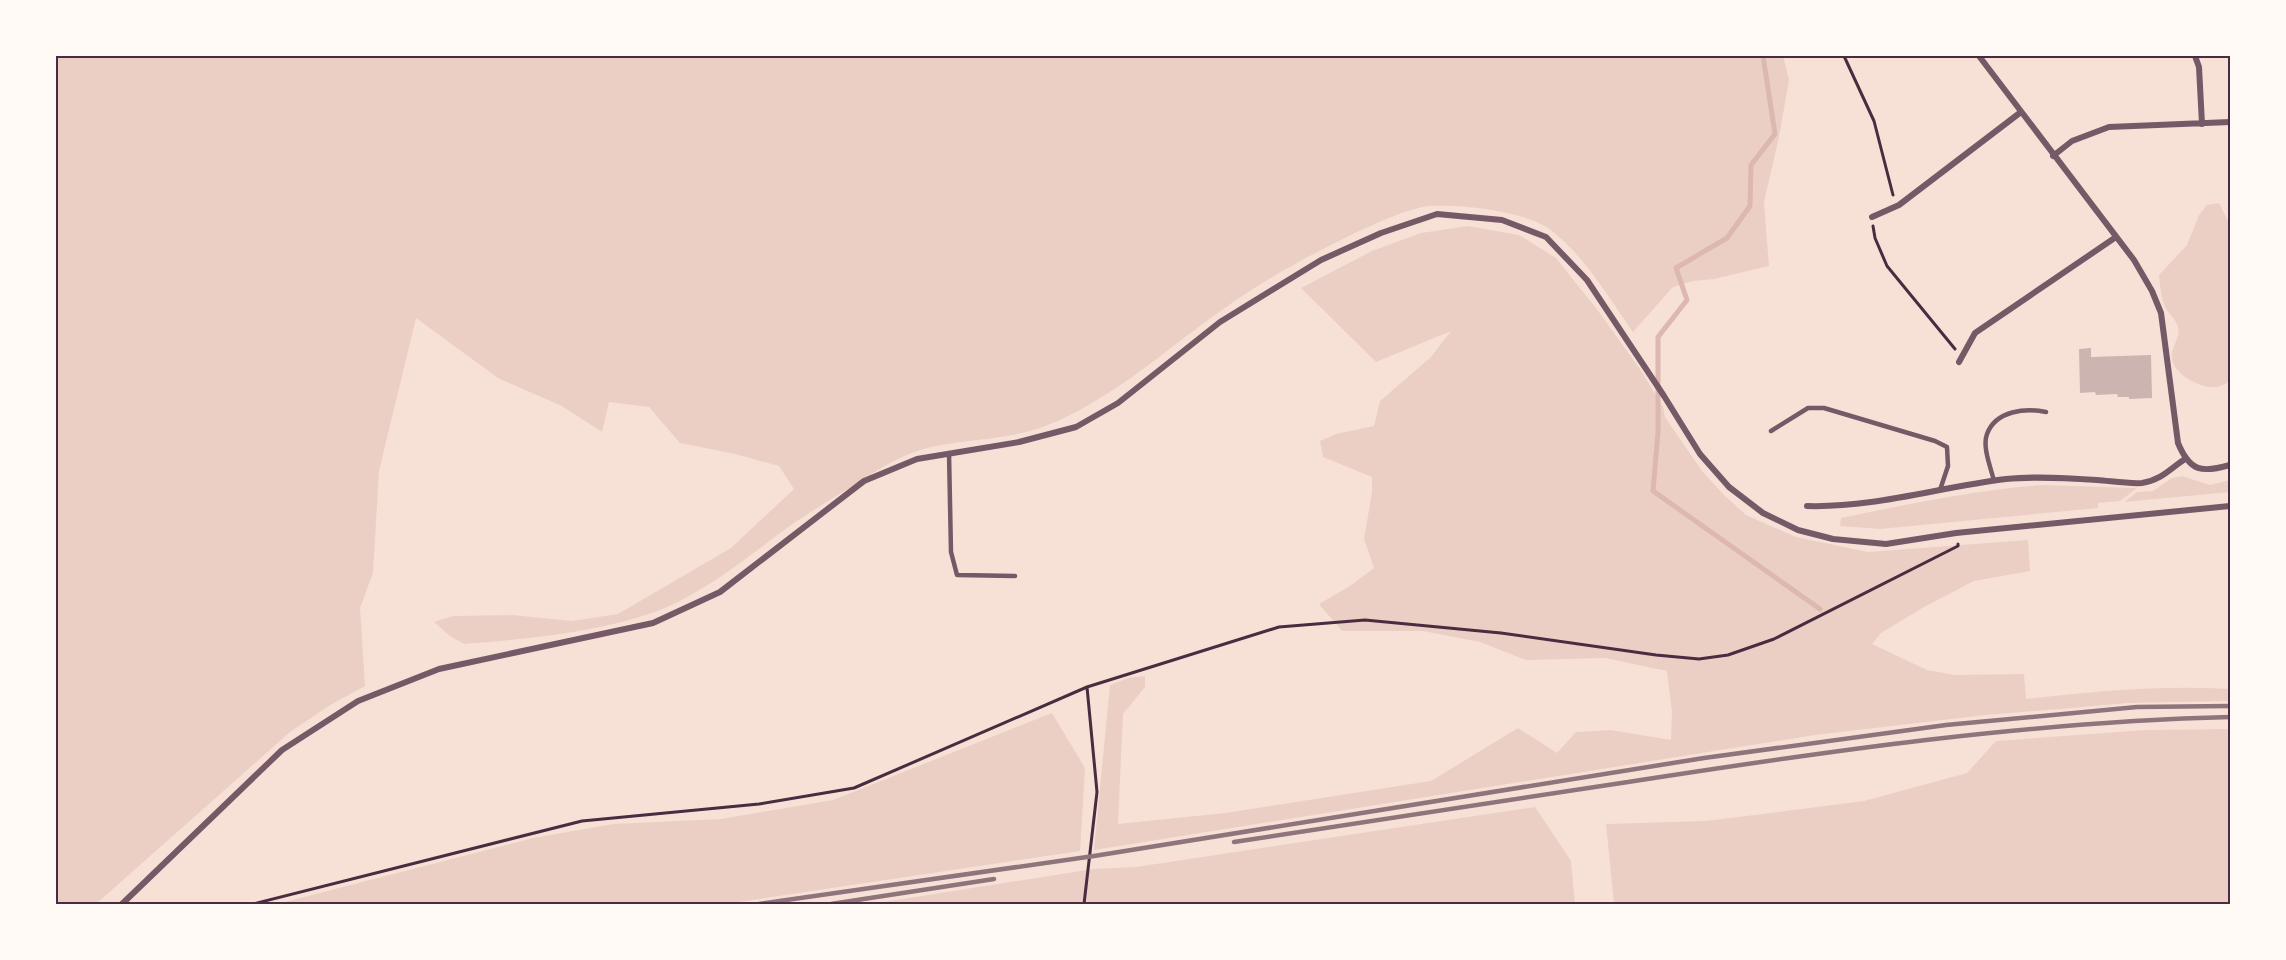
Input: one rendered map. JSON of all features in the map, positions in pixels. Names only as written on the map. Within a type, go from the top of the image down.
[{"type":"street","points":[[1979,56],[2144,275],[2161,313],[2178,442],[2185,459],[2198,468],[2209,471],[2230,465]]},
{"type":"street","points":[[2195,56],[2199,68],[2202,124]]},
{"type":"street","points":[[1872,217],[1896,206],[2021,112]]},
{"type":"street","points":[[2053,156],[2072,141],[2109,127],[2230,122]]},
{"type":"street","points":[[122,904],[282,750],[358,701],[439,669],[653,623],[720,592],[864,481],[917,459],[1018,442],[1076,427],[1118,403],[1220,322],[1321,260],[1381,233],[1437,214],[1502,220],[1546,237],[1587,280],[1700,454],[1729,487],[1763,513],[1798,530],[1833,539],[1886,543],[1956,533],[2230,506]]},
{"type":"street","points":[[1959,362],[1975,333],[2116,237]]},
{"type":"street","points":[[1807,506],[1827,507],[1872,502],[2007,479],[2070,478],[2141,483],[2166,474],[2185,459]]},
{"type":"lane","points":[[1771,431],[1808,408],[1824,408],[1935,441],[1947,447],[1948,466],[1941,490]]},
{"type":"lane","points":[[1994,481],[1987,453],[1987,435],[1994,423],[2004,415],[2030,409],[2046,412]]},
{"type":"lane","points":[[949,453],[951,552],[957,574],[1015,576]]},
{"type":"path","points":[[1844,56],[1874,121],[1896,206]]},
{"type":"path","points":[[1872,217],[1875,238],[1887,266],[1960,355]]},
{"type":"path","points":[[253,904],[582,821],[759,804],[854,788],[1087,687],[1280,627],[1365,620],[1501,633],[1656,655],[1699,658],[1728,655],[1774,639],[1958,546],[1956,533]]},
{"type":"path","points":[[1084,904],[1097,792],[1087,687]]},
{"type":"shaded area","points":[[56,56],[1783,56],[1789,80],[1764,202],[1769,266],[1673,287],[1633,332],[1584,262],[1548,228],[1523,217],[1491,210],[1444,206],[1413,209],[1355,233],[1270,278],[1206,321],[1129,379],[1068,416],[1027,432],[951,443],[925,449],[891,462],[791,525],[690,596],[626,621],[571,632],[464,644],[450,636],[434,622],[453,616],[512,615],[572,621],[618,614],[731,548],[794,489],[779,466],[680,443],[649,407],[609,402],[602,432],[562,406],[498,378],[416,318],[379,471],[373,573],[360,608],[365,686],[332,704],[290,732],[96,904],[56,904]]},
{"type":"shaded area","points":[[2219,203],[2230,225],[2230,382],[2211,387],[2190,380],[2174,365],[2172,355],[2179,331],[2176,322],[2165,307],[2159,275],[2187,245],[2199,215],[2207,205]]},
{"type":"shaded area","points":[[1468,226],[1519,235],[1556,258],[1640,369],[1663,407],[1665,417],[1702,471],[1746,515],[1796,537],[1868,552],[2028,540],[2030,571],[1974,581],[1881,633],[1872,644],[1927,670],[1955,675],[2024,674],[2026,699],[2128,690],[2205,688],[2230,689],[2230,701],[2127,703],[1986,715],[1815,735],[1094,850],[1110,685],[1128,678],[1145,676],[1145,687],[1123,714],[1118,824],[1225,813],[1431,781],[1518,728],[1557,753],[1576,732],[1611,730],[1671,740],[1672,712],[1667,671],[1605,658],[1526,660],[1480,642],[1423,631],[1342,631],[1319,604],[1350,586],[1374,568],[1364,539],[1372,492],[1372,477],[1323,457],[1320,441],[1336,434],[1374,426],[1380,401],[1431,357],[1451,331],[1376,362],[1301,288],[1372,251],[1421,233]]},
{"type":"shaded area","points":[[2182,476],[2210,485],[2230,480],[2230,492],[2124,502],[2137,492],[2153,491],[2172,478]]},
{"type":"shaded area","points":[[2042,485],[2137,488],[2120,501],[2098,503],[2098,508],[1880,529],[1840,526],[1841,518],[1966,494]]},
{"type":"shaded area","points":[[1052,713],[1085,768],[1080,851],[726,904],[277,904],[533,838],[613,824],[721,819],[833,800]]},
{"type":"shaded area","points":[[2230,729],[2230,904],[1614,904],[1606,824],[1706,821],[1864,801],[1967,773],[1996,741],[2146,730]]},
{"type":"shaded area","points":[[1535,807],[1571,861],[1575,904],[871,904],[1093,869],[1136,867]]},
{"type":"building","points":[[2091,348],[2091,357],[2151,355],[2152,398],[2129,399],[2129,397],[2118,397],[2117,394],[2080,393],[2079,349]]},
{"type":"waterway","points":[[1763,56],[1775,134],[1751,165],[1750,206],[1727,238],[1676,268],[1687,300],[1658,337],[1658,432],[1653,491],[1820,609]]},
{"type":"railway","points":[[759,904],[1094,856],[1704,758],[1946,725],[2137,707],[2230,706]]},
{"type":"railway","points":[[1234,842],[1853,749],[2079,725],[2230,717]]},
{"type":"railway","points":[[831,904],[994,879]]}]
